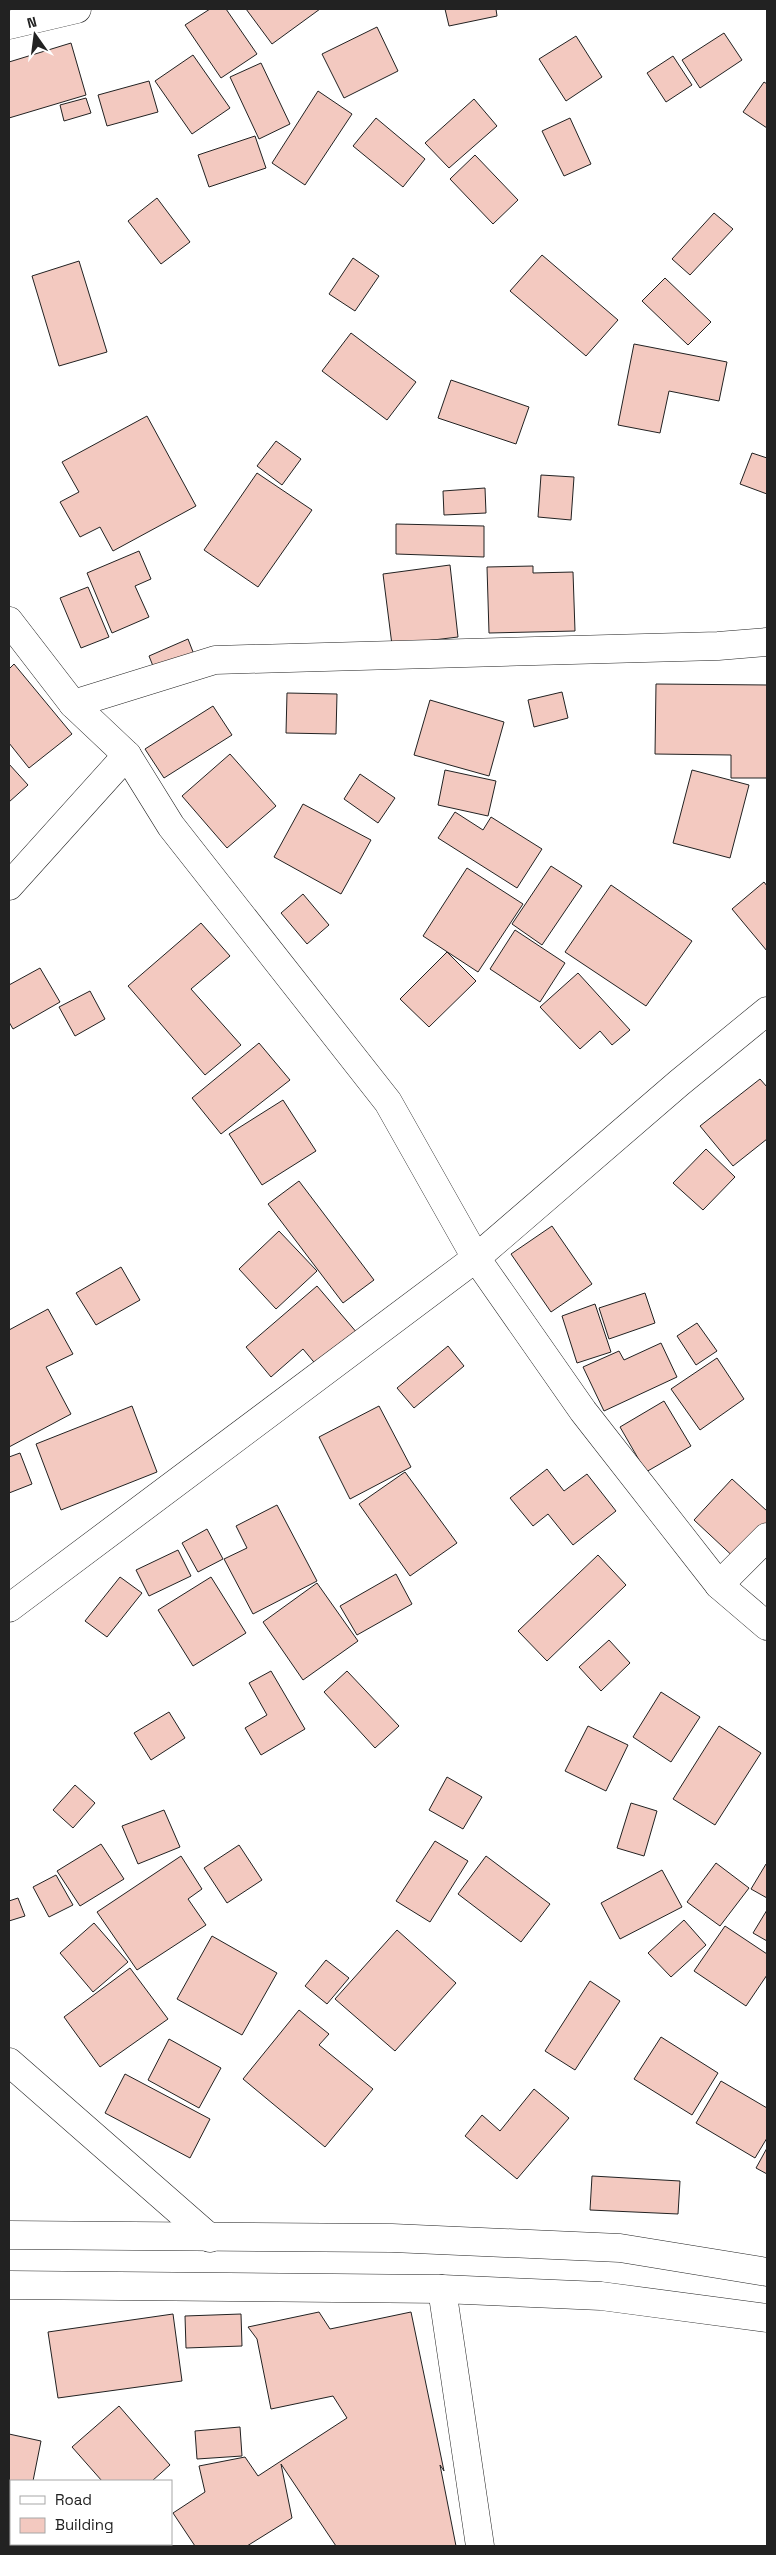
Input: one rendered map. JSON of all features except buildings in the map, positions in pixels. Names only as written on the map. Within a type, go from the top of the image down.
[{"type":"street","points":[[9,24],[77,9]]},
{"type":"street","points":[[9,621],[73,704],[127,755],[172,826],[388,1102],[476,1258],[583,1411],[719,1585],[767,1626]]},
{"type":"street","points":[[73,704],[215,660],[699,646],[767,642]]},
{"type":"street","points":[[9,886],[127,755]]},
{"type":"street","points":[[9,1608],[476,1258],[767,1011]]},
{"type":"street","points":[[719,1585],[767,1537]]},
{"type":"street","points":[[9,2062],[210,2238]]},
{"type":"street","points":[[9,2235],[392,2238],[620,2248],[767,2272]]},
{"type":"street","points":[[9,2285],[442,2289],[601,2296],[767,2318]]},
{"type":"street","points":[[442,2289],[480,2546]]}]
